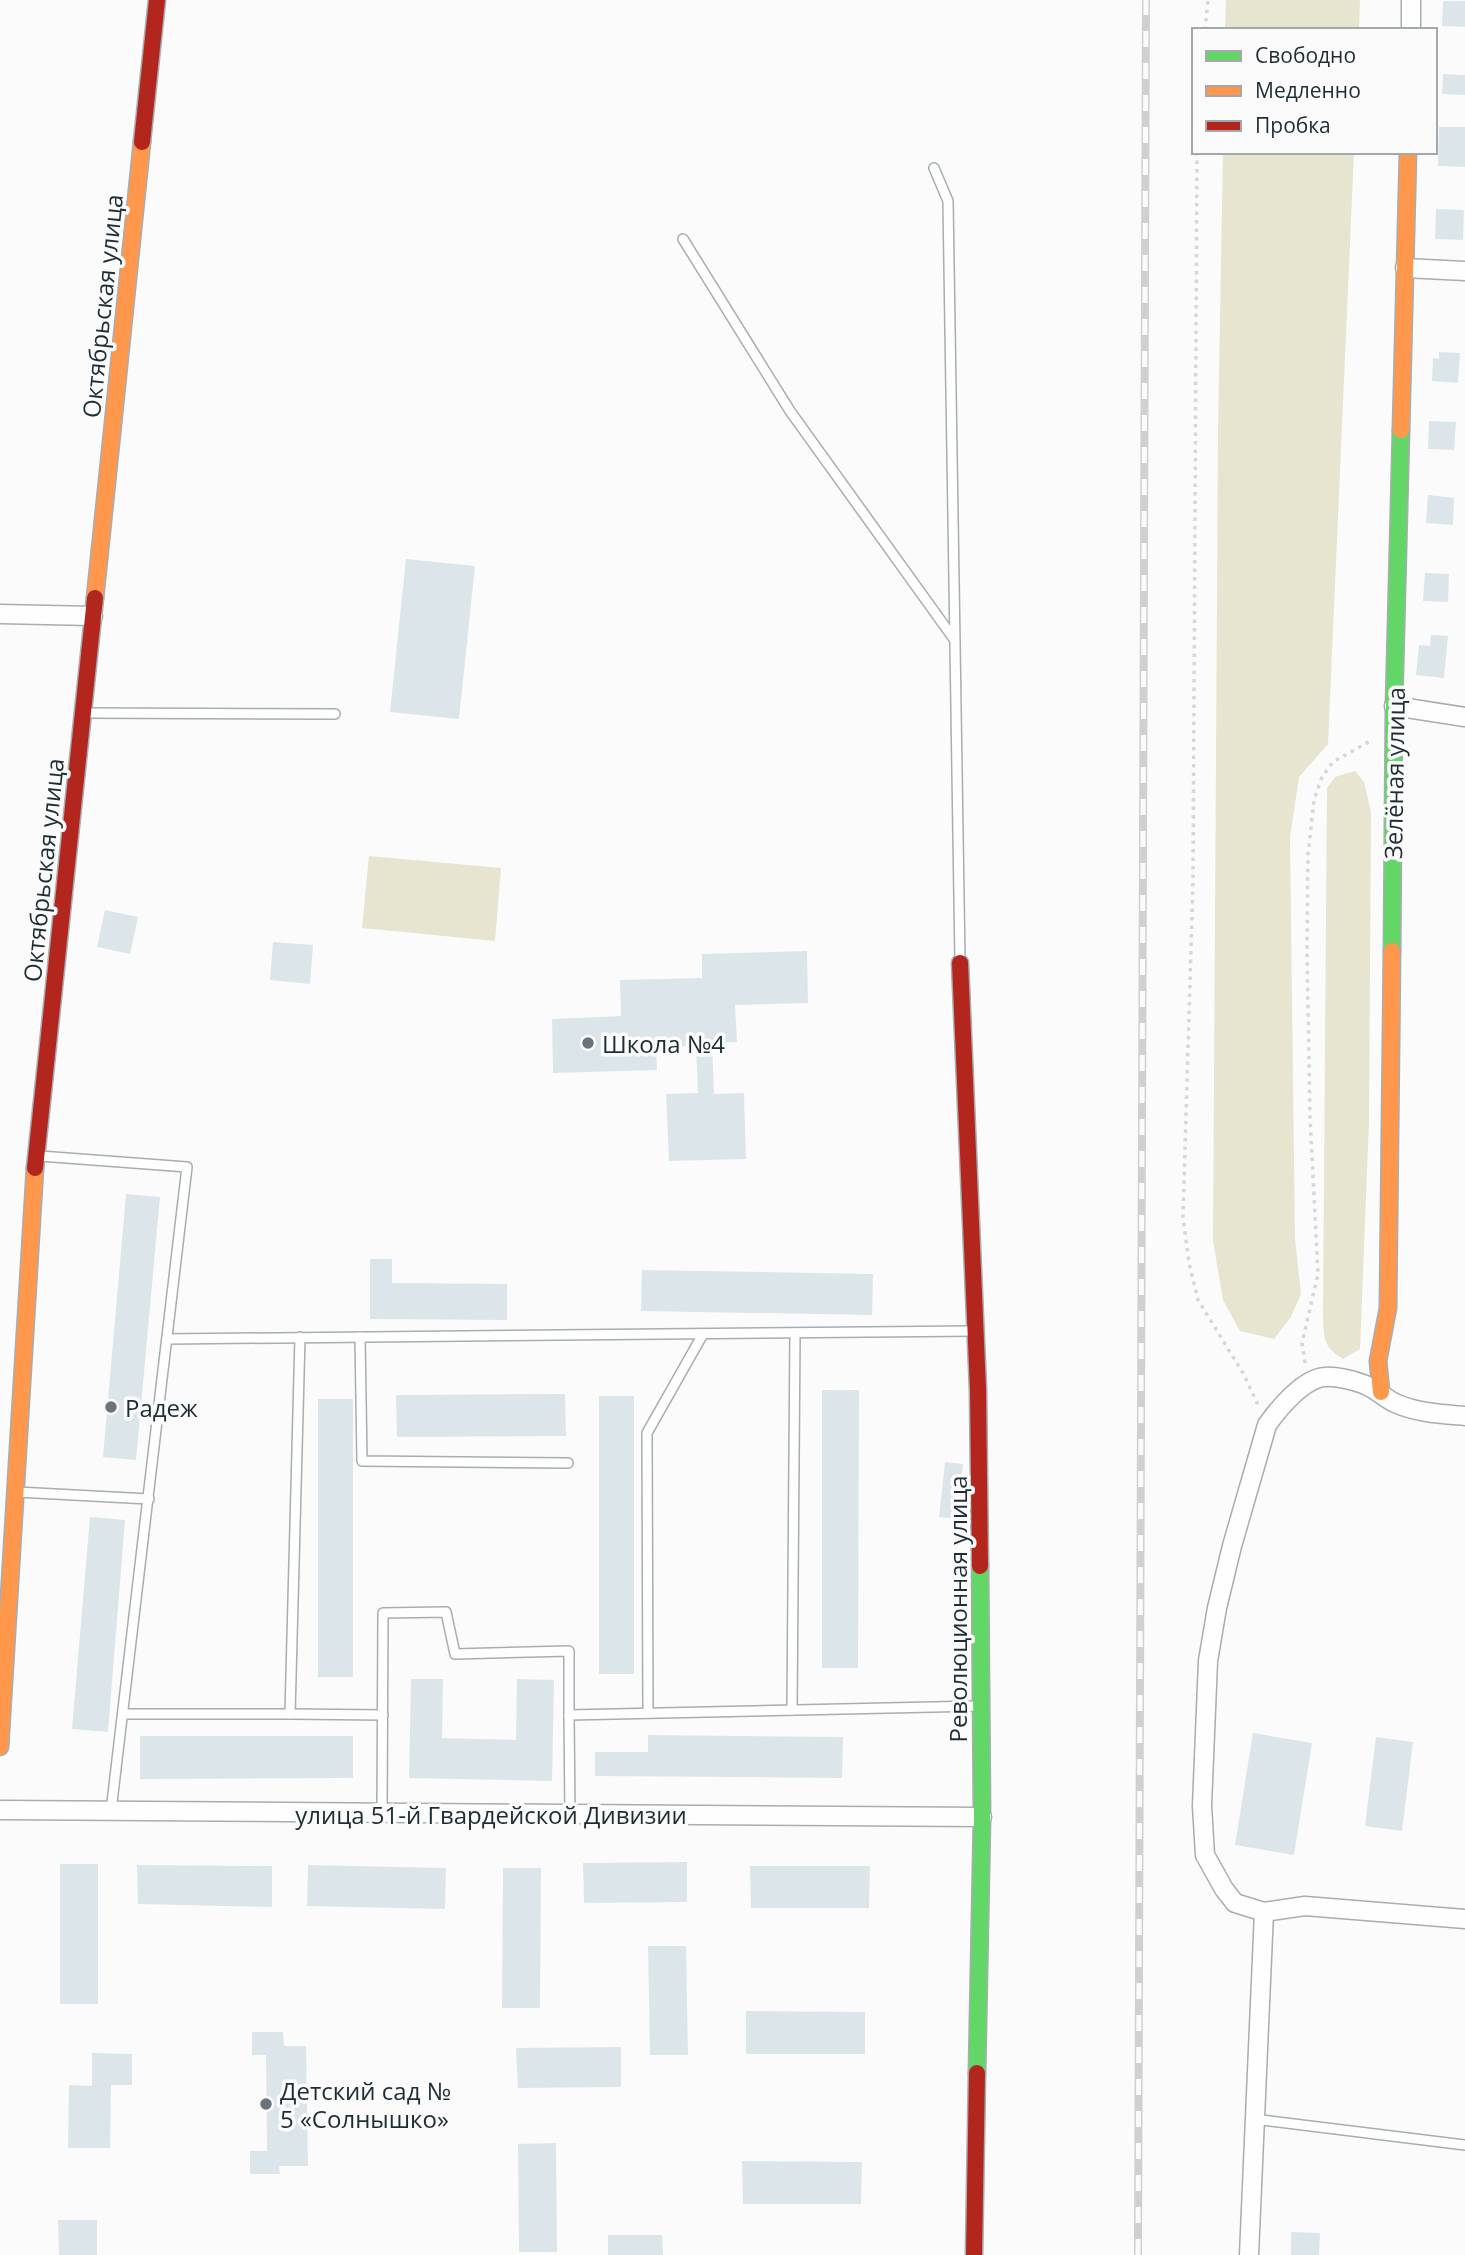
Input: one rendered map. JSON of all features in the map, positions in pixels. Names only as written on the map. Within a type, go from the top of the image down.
[{"type":"street","name":"Октябрьская улица","points":[[0,1747],[6,1541],[16,1492],[37,1156],[157,0]]},
{"type":"street","points":[[1411,0],[1411,28]]},
{"type":"street","name":"Зелёная улица","points":[[1381,1392],[1378,1361],[1388,1308],[1394,706],[1408,154]]},
{"type":"street","points":[[1405,268],[1465,271]]},
{"type":"street","points":[[0,614],[93,616]]},
{"type":"street","points":[[1394,706],[1465,717]]},
{"type":"street","name":"Революционная улица","points":[[960,963],[978,1389],[982,1817],[974,2255]]},
{"type":"street","points":[[1465,1416],[1421,1411],[1393,1403],[1381,1392],[1361,1383],[1324,1377],[1308,1384],[1279,1408],[1267,1425],[1231,1546],[1210,1648],[1202,1806],[1205,1855],[1235,1903],[1264,1912],[1305,1906],[1465,1919]]},
{"type":"street","name":"улица 51-й Гвардейской Дивизии","points":[[0,1810],[982,1817]]},
{"type":"street","points":[[1249,2255],[1264,1912]]},
{"type":"lane","points":[[934,168],[948,201],[960,963]]},
{"type":"lane","points":[[683,239],[790,411],[955,640]]},
{"type":"lane","points":[[83,713],[335,714]]},
{"type":"lane","points":[[37,1156],[187,1167],[111,1811]]},
{"type":"lane","points":[[167,1339],[976,1331]]},
{"type":"lane","points":[[792,1710],[795,1333]]},
{"type":"lane","points":[[648,1713],[647,1433],[703,1334]]},
{"type":"lane","points":[[290,1714],[300,1337]]},
{"type":"lane","points":[[360,1337],[362,1461],[568,1463]]},
{"type":"lane","points":[[16,1492],[149,1499]]},
{"type":"lane","points":[[382,1813],[383,1613],[446,1612],[455,1654],[569,1651],[570,1814]]},
{"type":"lane","points":[[569,1715],[981,1706]]},
{"type":"lane","points":[[123,1714],[383,1715]]},
{"type":"lane","points":[[1254,2119],[1465,2145]]},
{"type":"path","points":[[1205,28],[1208,0]]},
{"type":"path","points":[[1197,154],[1193,882],[1183,1217],[1189,1264],[1198,1300],[1243,1373],[1267,1425]]},
{"type":"path","points":[[1308,1384],[1302,1343],[1318,1274],[1310,1117],[1307,951],[1308,855],[1314,800],[1322,777],[1333,762],[1364,743],[1394,733]]},
{"type":"shaded area","points":[[1226,0],[1360,0],[1359,28],[1225,28]]},
{"type":"shaded area","points":[[1223,154],[1354,154],[1328,744],[1299,777],[1290,837],[1295,1239],[1301,1294],[1291,1317],[1274,1339],[1240,1331],[1223,1300],[1213,1241],[1218,433]]},
{"type":"shaded area","points":[[1355,771],[1364,782],[1371,812],[1369,1121],[1360,1349],[1343,1359],[1327,1344],[1323,1312],[1327,788],[1335,777]]},
{"type":"shaded area","points":[[369,856],[501,868],[495,941],[362,928]]},
{"type":"building","points":[[1443,1],[1465,1],[1465,27],[1442,26]]},
{"type":"building","points":[[1443,74],[1465,75],[1465,95],[1442,94]]},
{"type":"building","points":[[1439,127],[1465,127],[1465,167],[1438,166]]},
{"type":"building","points":[[1436,209],[1464,210],[1463,240],[1435,239]]},
{"type":"building","points":[[1439,352],[1460,353],[1458,383],[1432,381],[1433,358],[1439,359]]},
{"type":"building","points":[[1429,421],[1456,422],[1454,450],[1428,449]]},
{"type":"building","points":[[1428,495],[1454,498],[1453,525],[1426,523]]},
{"type":"building","points":[[406,559],[475,566],[459,719],[390,712]]},
{"type":"building","points":[[1425,573],[1449,574],[1448,602],[1423,601]]},
{"type":"building","points":[[1431,635],[1448,636],[1444,678],[1416,675],[1419,645],[1430,646]]},
{"type":"building","points":[[105,910],[138,917],[130,954],[97,947]]},
{"type":"building","points":[[273,942],[313,945],[310,984],[270,980]]},
{"type":"building","points":[[807,951],[808,1003],[735,1005],[737,1042],[712,1043],[714,1094],[744,1093],[746,1159],[669,1161],[666,1094],[698,1093],[696,1046],[656,1047],[657,1070],[553,1073],[552,1019],[621,1016],[620,980],[702,978],[702,954]]},
{"type":"building","points":[[126,1194],[160,1197],[136,1460],[103,1457]]},
{"type":"building","points":[[370,1259],[392,1259],[392,1283],[507,1284],[507,1320],[370,1319]]},
{"type":"building","points":[[642,1270],[873,1274],[872,1315],[641,1311]]},
{"type":"building","points":[[822,1390],[859,1390],[858,1668],[822,1668]]},
{"type":"building","points":[[565,1394],[566,1436],[397,1437],[396,1395]]},
{"type":"building","points":[[599,1396],[634,1396],[634,1674],[599,1674]]},
{"type":"building","points":[[318,1399],[353,1399],[353,1677],[318,1677]]},
{"type":"building","points":[[945,1462],[963,1464],[957,1519],[939,1517]]},
{"type":"building","points":[[90,1517],[125,1520],[108,1732],[72,1729]]},
{"type":"building","points":[[411,1679],[443,1679],[442,1738],[516,1740],[517,1679],[554,1680],[552,1781],[409,1778]]},
{"type":"building","points":[[1253,1733],[1312,1743],[1294,1855],[1235,1845]]},
{"type":"building","points":[[648,1735],[843,1737],[842,1778],[595,1776],[595,1752],[648,1752]]},
{"type":"building","points":[[140,1736],[353,1736],[353,1778],[140,1779]]},
{"type":"building","points":[[1376,1737],[1413,1742],[1402,1831],[1365,1826]]},
{"type":"building","points":[[687,1862],[687,1902],[584,1903],[583,1863]]},
{"type":"building","points":[[60,1864],[98,1864],[98,2004],[60,2004]]},
{"type":"building","points":[[137,1865],[272,1866],[272,1907],[138,1904]]},
{"type":"building","points":[[308,1865],[446,1868],[445,1909],[307,1906]]},
{"type":"building","points":[[750,1866],[870,1866],[869,1908],[751,1908]]},
{"type":"building","points":[[503,1868],[541,1868],[540,2008],[502,2008]]},
{"type":"building","points":[[648,1946],[686,1946],[688,2055],[650,2055]]},
{"type":"building","points":[[746,2011],[865,2012],[865,2054],[746,2054]]},
{"type":"building","points":[[252,2032],[283,2032],[284,2046],[306,2046],[308,2166],[279,2166],[280,2174],[250,2174],[250,2151],[267,2151],[266,2055],[252,2055]]},
{"type":"building","points":[[621,2047],[621,2087],[518,2088],[516,2048]]},
{"type":"building","points":[[92,2053],[132,2054],[132,2085],[111,2085],[110,2148],[68,2148],[69,2085],[92,2086]]},
{"type":"building","points":[[556,2143],[557,2252],[519,2252],[518,2144]]},
{"type":"building","points":[[742,2161],[862,2162],[861,2204],[743,2204]]},
{"type":"building","points":[[58,2220],[97,2220],[97,2255],[59,2255]]},
{"type":"building","points":[[1291,2232],[1320,2233],[1319,2255],[1291,2255]]},
{"type":"building","points":[[608,2235],[662,2235],[663,2255],[608,2255]]},
{"type":"railway","points":[[1138,2255],[1146,0]]},
{"type":"traffic: fast","points":[[1392,951],[1394,706],[1401,430]]},
{"type":"traffic: fast","points":[[977,2073],[982,1817],[980,1566]]},
{"type":"traffic: slow","points":[[95,598],[142,142]]},
{"type":"traffic: slow","points":[[1401,430],[1408,154]]},
{"type":"traffic: slow","points":[[1381,1392],[1378,1361],[1388,1308],[1392,951]]},
{"type":"traffic: slow","points":[[0,1747],[35,1168]]},
{"type":"traffic: jam","points":[[142,142],[157,0]]},
{"type":"traffic: jam","points":[[35,1168],[95,598]]},
{"type":"traffic: jam","points":[[960,963],[978,1389],[980,1566]]},
{"type":"traffic: jam","points":[[974,2255],[977,2073]]},
{"type":"place","name":"Школа №4","points":[[588,1043]]},
{"type":"place","name":"Радеж","points":[[111,1407]]},
{"type":"place","name":"Детский сад № 5 «Солнышко»","points":[[266,2104]]}]
